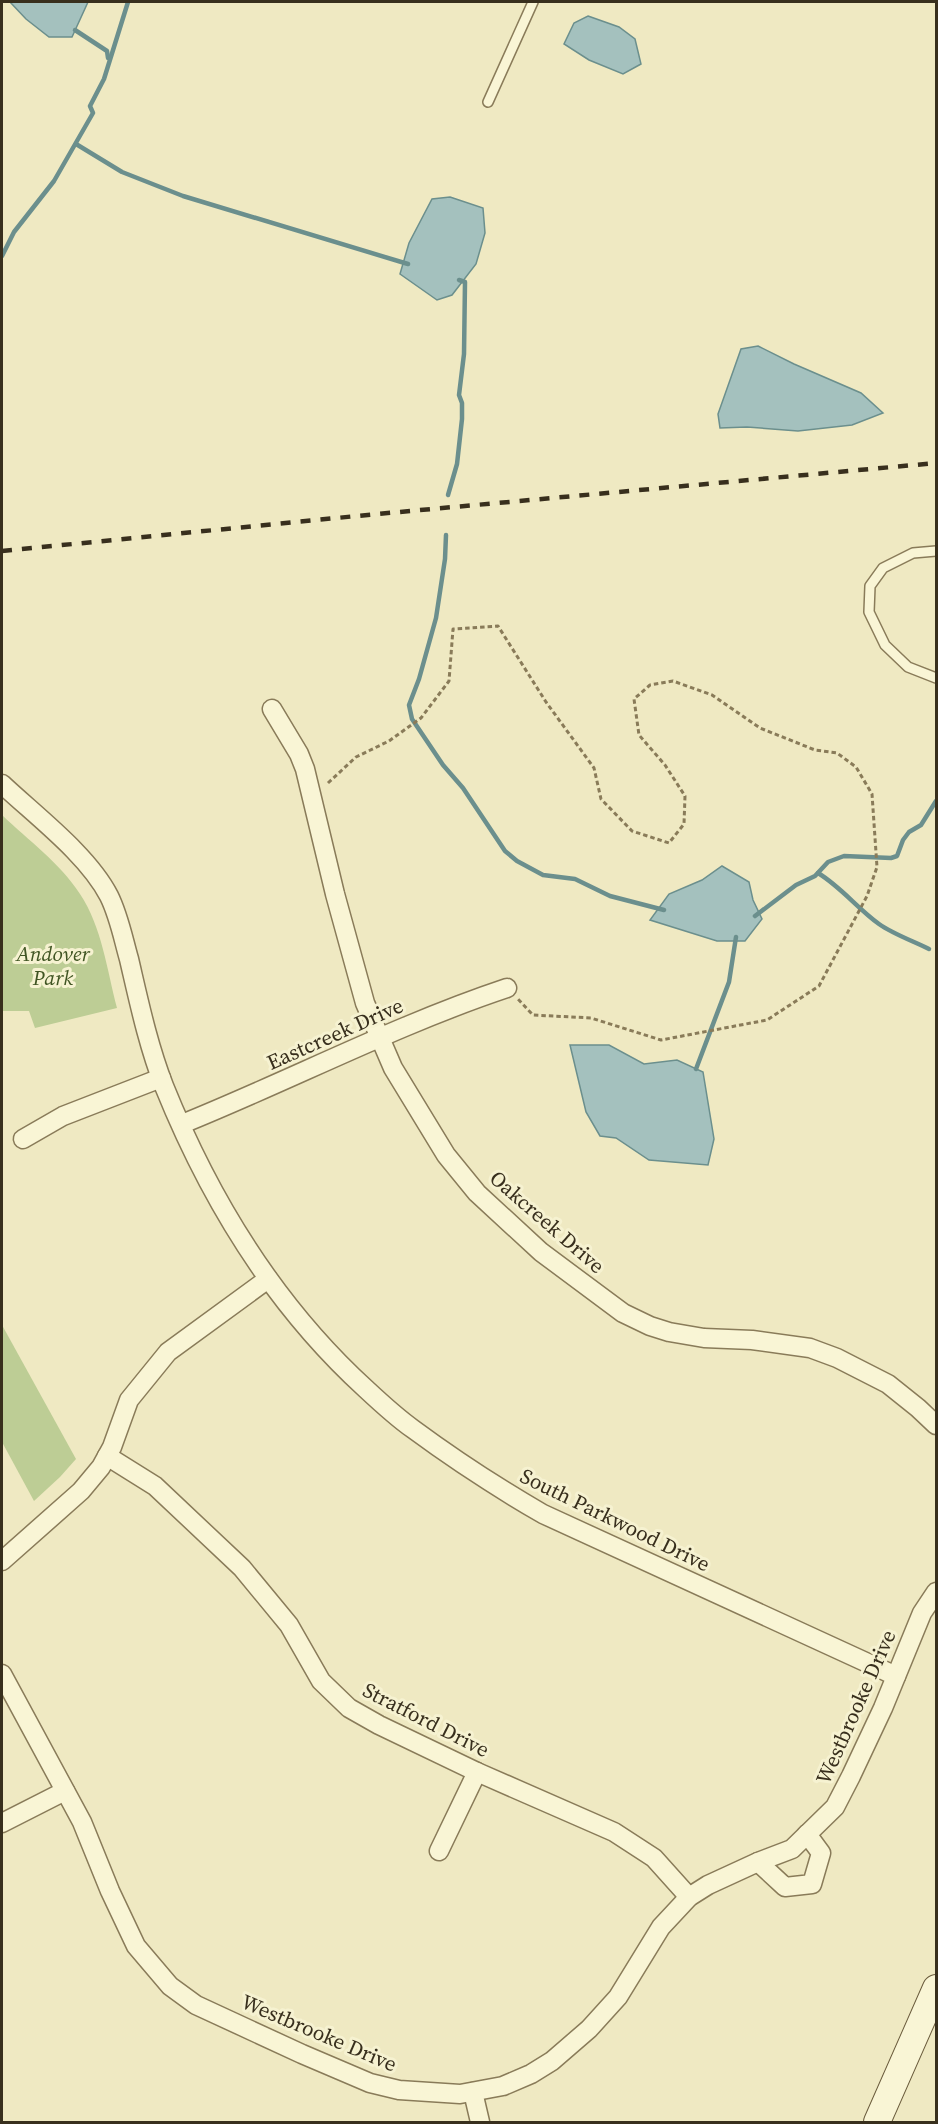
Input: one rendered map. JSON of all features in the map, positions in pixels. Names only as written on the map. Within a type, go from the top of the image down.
[{"type":"street","name":"Oakcreek Drive","points":[[272,709],[299,754],[305,769],[352,959],[365,1003],[379,1038],[393,1068],[431,1132],[446,1155],[477,1192],[541,1252],[623,1312],[650,1326],[704,1338],[752,1340],[810,1348],[837,1358],[888,1384],[936,1425]]},
{"type":"street","name":"South Parkwood Drive","points":[[2,784],[76,853],[109,896],[120,927],[153,1058],[207,1183],[268,1279],[329,1352],[412,1429],[543,1514],[896,1676]]},
{"type":"street","name":"Eastcreek Drive","points":[[182,1124],[467,1001],[507,988]]},
{"type":"street","points":[[23,1139],[63,1116],[161,1078]]},
{"type":"street","points":[[2,1561],[81,1491],[101,1467],[129,1400],[168,1352],[268,1279]]},
{"type":"street","name":"Stratford Drive","points":[[107,1456],[155,1486],[242,1568],[289,1625],[321,1681],[349,1708],[477,1772],[636,1845],[654,1858],[689,1897]]},
{"type":"street","name":"Westbrooke Drive","points":[[2,1674],[82,1822],[110,1891],[136,1946],[170,1986],[196,2005],[370,2083],[399,2090],[460,2094],[503,2086],[531,2074],[552,2061],[579,2039],[618,1997],[661,1928],[689,1897],[708,1885],[792,1849],[835,1808],[896,1676],[922,1613],[936,1592]]},
{"type":"street","points":[[440,1851],[477,1772]]},
{"type":"street","points":[[2,1822],[65,1791]]},
{"type":"street","points":[[758,1862],[784,1887],[812,1884],[821,1853],[807,1834]]},
{"type":"street","points":[[877,2122],[936,1988]]},
{"type":"street","points":[[473,2092],[480,2122]]},
{"type":"lane","points":[[488,102],[532,2]]},
{"type":"lane","points":[[936,551],[913,554],[883,568],[870,586],[869,612],[885,645],[908,667],[936,678]]},
{"type":"path","points":[[328,783],[356,757],[389,741],[421,718],[449,681],[453,629],[498,626],[546,702],[594,768],[601,799],[632,831],[669,843],[684,824],[684,796],[665,765],[639,735],[634,699],[650,685],[673,681],[712,695],[760,728],[815,750],[837,753],[856,767],[872,794],[877,867],[867,896],[819,986],[767,1020],[661,1040],[591,1018],[533,1015],[507,988]]},
{"type":"green space","name":"Andover Park","points":[[2,815],[53,862],[80,894],[99,935],[117,1008],[35,1028],[29,1011],[2,1011]]},
{"type":"green space","points":[[2,1325],[76,1459],[34,1501],[2,1442]]},
{"type":"water","points":[[10,2],[88,2],[72,37],[49,37],[26,19]]},
{"type":"water","points":[[588,16],[619,27],[635,39],[641,64],[623,74],[589,60],[564,44],[574,23]]},
{"type":"water","points":[[450,197],[483,208],[485,233],[476,264],[452,295],[437,300],[400,274],[409,243],[432,199]]},
{"type":"water","points":[[758,346],[861,393],[883,413],[852,425],[798,431],[747,427],[720,428],[718,414],[741,349]]},
{"type":"water","points":[[722,866],[749,882],[753,900],[762,919],[745,941],[717,941],[650,920],[669,894],[702,880]]},
{"type":"water","points":[[570,1045],[609,1045],[644,1064],[677,1060],[703,1072],[714,1139],[708,1165],[649,1160],[616,1138],[600,1136],[586,1112]]},
{"type":"waterway","points":[[2,256],[14,232],[54,181],[93,113],[90,106],[104,79],[128,2]]},
{"type":"waterway","points":[[75,30],[107,51],[108,58]]},
{"type":"waterway","points":[[76,144],[122,172],[183,196],[408,264]]},
{"type":"waterway","points":[[448,495],[457,464],[462,419],[462,403],[459,395],[464,354],[465,282],[459,280]]},
{"type":"waterway","points":[[446,535],[445,559],[436,618],[419,679],[409,705],[412,719],[443,765],[463,788],[505,851],[517,861],[543,875],[575,879],[610,896],[664,910]]},
{"type":"waterway","points":[[755,916],[796,885],[815,876],[828,862],[844,856],[891,858],[897,856],[903,840],[909,832],[921,825],[936,801]]},
{"type":"waterway","points":[[818,873],[879,924],[929,949]]},
{"type":"waterway","points":[[696,1069],[729,982],[736,937]]},
{"type":"railway","points":[[2,551],[936,463]]}]
